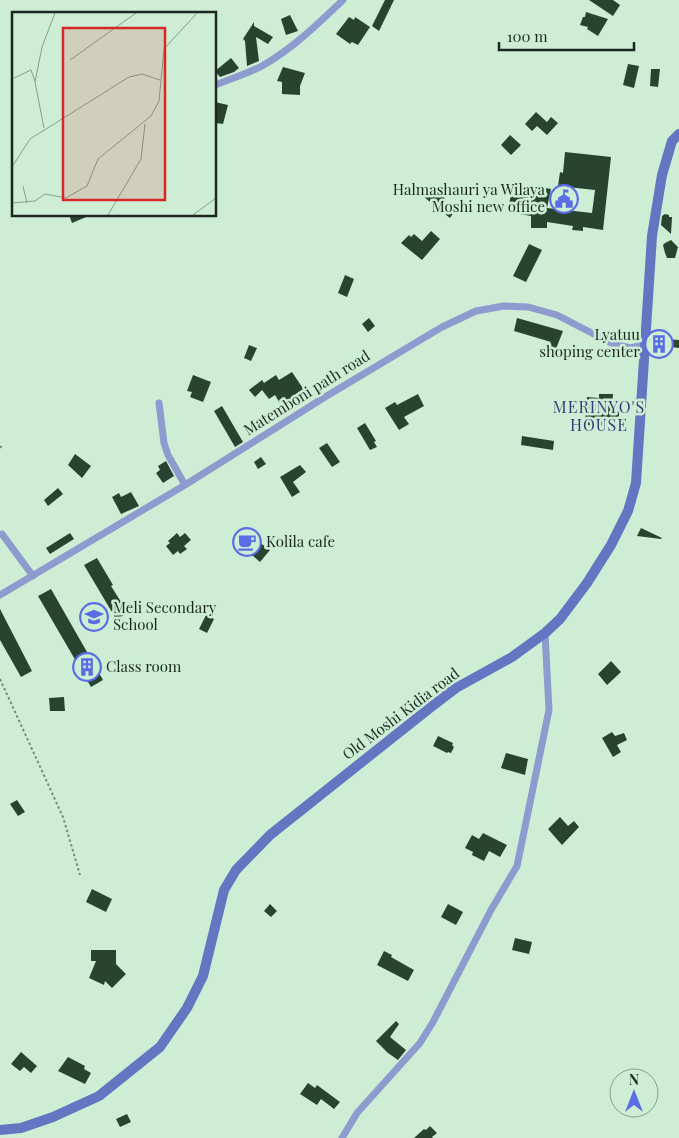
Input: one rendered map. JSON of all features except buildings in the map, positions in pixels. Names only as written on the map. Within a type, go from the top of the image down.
[{"type":"street","points":[[216,86],[261,66],[297,42],[343,0]]},
{"type":"street","name":"Old Moshi Kidia road","points":[[0,1130],[21,1128],[53,1117],[99,1096],[160,1047],[187,1008],[203,976],[224,890],[236,870],[270,835],[431,707],[456,688],[512,657],[544,633],[560,619],[587,583],[611,545],[628,511],[636,483],[646,344],[648,284],[656,209],[667,157],[672,141],[679,134]]},
{"type":"street","name":"Matemboni path road","points":[[0,595],[185,485],[325,397],[434,332],[476,311],[504,306],[528,307],[557,315],[614,344],[631,348],[646,344]]},
{"type":"street","points":[[159,403],[168,455],[185,485]]},
{"type":"street","points":[[2,534],[32,576]]},
{"type":"street","points":[[342,1138],[357,1113],[420,1043],[433,1022],[491,910],[517,866],[549,710],[544,633]]},
{"type":"path","points":[[0,448],[3,444]]},
{"type":"path","points":[[0,679],[63,817],[80,875]]},
{"type":"place","name":"Halmashauri ya Wilaya Moshi new office","points":[[564,199]]},
{"type":"place","name":"Lyatuu shoping center","points":[[659,344]]},
{"type":"place","name":"Kolila cafe","points":[[247,542]]},
{"type":"place","name":"Meli Secondary School","points":[[94,617]]},
{"type":"place","name":"Class room","points":[[87,667]]},
{"type":"district","name":"MERINYO'S HOUSE","points":[[599,416]]}]
